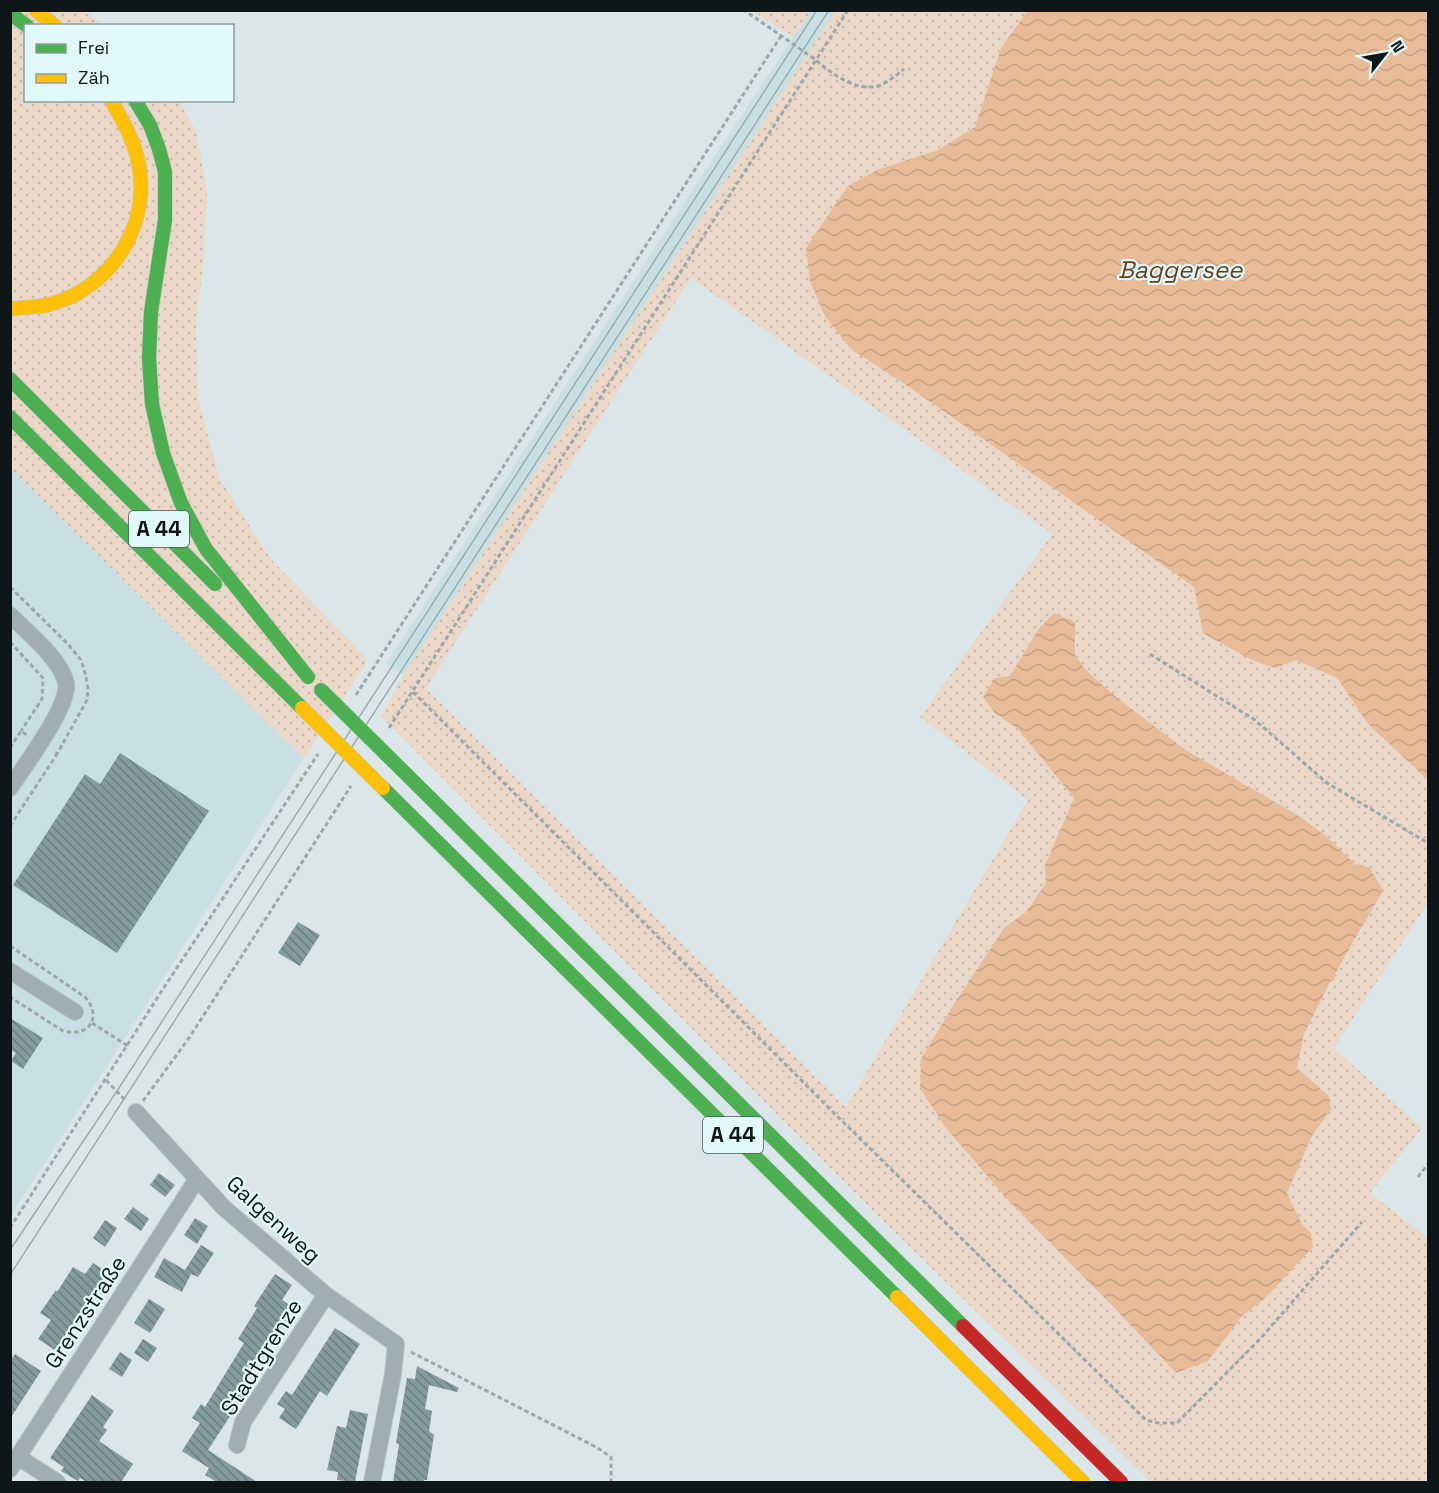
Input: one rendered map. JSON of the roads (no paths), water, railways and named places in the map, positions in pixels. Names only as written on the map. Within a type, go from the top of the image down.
[{"type":"highway","points":[[36,10],[53,24]]},
{"type":"highway","points":[[10,13],[24,24]]},
{"type":"highway","points":[[10,309],[47,305],[77,294],[110,269],[129,242],[141,205],[142,177],[134,139],[112,102]]},
{"type":"highway","points":[[136,102],[156,137],[164,167],[167,192],[165,227],[152,307],[149,363],[152,402],[166,460],[186,514],[206,549],[308,677]]},
{"type":"highway","name":"A 44","points":[[10,379],[1121,1482]]},
{"type":"highway","name":"A 44","points":[[10,417],[1083,1482]]},
{"type":"street","points":[[10,615],[40,644],[58,666],[66,682],[66,698],[57,716],[10,788]]},
{"type":"street","points":[[10,971],[75,1012]]},
{"type":"street","name":"Galgenweg","points":[[136,1112],[224,1208],[326,1294],[396,1344],[393,1374],[372,1482]]},
{"type":"street","name":"Grenzstraße","points":[[14,1463],[197,1179]]},
{"type":"street","name":"Stadtgrenze","points":[[237,1445],[243,1422],[326,1294]]},
{"type":"street","points":[[14,1463],[57,1482]]},
{"type":"water","name":"Baggersee","points":[[1028,10],[1428,11],[1428,780],[1369,725],[1337,678],[1296,660],[1275,668],[1250,659],[1203,633],[1194,587],[912,389],[851,349],[825,316],[810,281],[806,248],[848,186],[877,170],[938,150],[975,127],[1001,48]]},
{"type":"water","points":[[1054,613],[1075,622],[1075,656],[1087,671],[1116,697],[1187,751],[1296,814],[1325,835],[1355,864],[1369,867],[1383,890],[1335,974],[1335,980],[1330,982],[1304,1034],[1297,1068],[1329,1096],[1331,1109],[1312,1136],[1287,1193],[1302,1224],[1311,1233],[1313,1247],[1265,1298],[1242,1316],[1208,1361],[1176,1373],[1007,1199],[946,1128],[920,1088],[921,1059],[952,1007],[1004,928],[1026,912],[1046,883],[1045,865],[1074,798],[1018,729],[995,713],[983,697],[995,678],[1010,676],[1038,630]]},
{"type":"tram line","points":[[10,1250],[117,1091],[817,10]]},
{"type":"tram line","points":[[10,1275],[829,10]]}]
